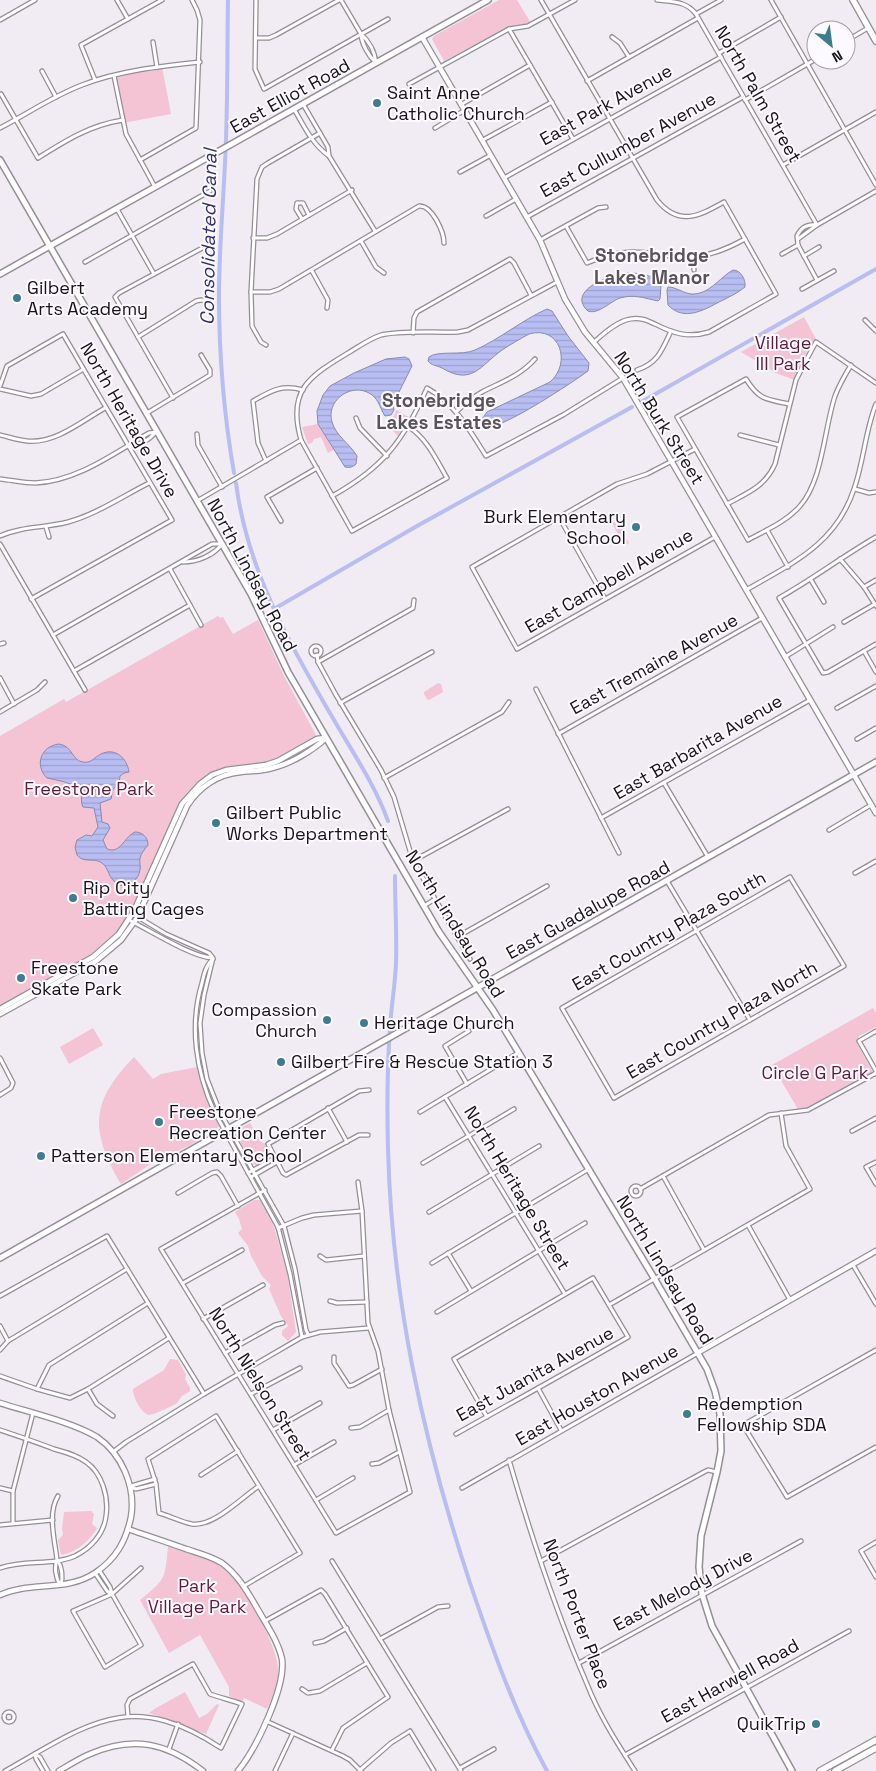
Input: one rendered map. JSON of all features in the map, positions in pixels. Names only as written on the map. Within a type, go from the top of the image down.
[{"type":"main road","name":"East Elliot Road","points":[[0,274],[488,0]]},
{"type":"main road","points":[[853,0],[876,41]]},
{"type":"main road","name":"North Lindsay Road","points":[[0,160],[48,246],[251,594],[288,672],[424,906],[452,953],[519,1053],[699,1352],[711,1378],[720,1414],[721,1452],[701,1536],[699,1567],[702,1594],[712,1626],[792,1771]]},
{"type":"main road","name":"East Guadalupe Road","points":[[0,1258],[876,762]]},
{"type":"main road","points":[[820,1771],[876,1740]]},
{"type":"main road","points":[[835,1771],[876,1748]]},
{"type":"street","points":[[0,20],[35,0]]},
{"type":"street","points":[[117,0],[128,19]]},
{"type":"street","points":[[95,80],[81,45],[162,0]]},
{"type":"street","points":[[140,160],[196,128],[200,62],[200,20],[198,10],[192,0]]},
{"type":"street","points":[[256,0],[255,69],[264,89],[388,19]]},
{"type":"street","points":[[256,38],[269,38],[276,35],[340,0],[361,34],[371,58],[376,63]]},
{"type":"street","points":[[540,0],[632,158],[665,210],[674,214],[692,217],[702,214],[724,202],[776,294],[709,332],[694,336],[671,332],[645,318],[636,318],[620,323],[593,342]]},
{"type":"street","points":[[409,84],[509,29],[528,26],[575,0]]},
{"type":"street","name":"North Palm Street","points":[[657,0],[681,3],[691,7],[698,16],[817,225]]},
{"type":"street","points":[[587,81],[698,16],[721,0]]},
{"type":"street","points":[[771,0],[806,61]]},
{"type":"street","name":"East Park Avenue","points":[[504,178],[781,18]]},
{"type":"street","points":[[856,35],[868,28]]},
{"type":"street","points":[[509,29],[573,139]]},
{"type":"street","name":"North Burk Street","points":[[422,37],[540,240],[565,299],[593,342],[623,378],[876,813]]},
{"type":"street","points":[[612,37],[620,43],[629,57]]},
{"type":"street","points":[[153,42],[157,67]]},
{"type":"street","points":[[0,128],[70,89],[95,80],[157,67],[200,62]]},
{"type":"street","name":"East Cullumber Avenue","points":[[527,217],[632,158],[806,65]]},
{"type":"street","points":[[462,104],[530,66]]},
{"type":"street","points":[[811,70],[876,185]]},
{"type":"street","points":[[42,71],[56,97]]},
{"type":"street","points":[[114,76],[128,138],[155,187]]},
{"type":"street","points":[[1,94],[38,158],[82,132],[106,123],[123,120]]},
{"type":"street","points":[[483,140],[552,102]]},
{"type":"street","points":[[304,104],[328,147],[329,156]]},
{"type":"street","points":[[294,109],[311,138],[320,150],[329,156],[352,190],[375,232]]},
{"type":"street","points":[[435,128],[466,110]]},
{"type":"street","points":[[782,165],[876,112]]},
{"type":"street","points":[[266,345],[261,342],[252,326],[251,292],[257,179],[262,167],[320,133]]},
{"type":"street","points":[[460,172],[491,154]]},
{"type":"street","points":[[253,238],[267,238],[352,190]]},
{"type":"street","points":[[85,262],[210,191]]},
{"type":"street","points":[[817,280],[798,245],[798,239],[817,225],[876,191]]},
{"type":"street","name":"East Cullumber Avenue","points":[[486,216],[516,199]]},
{"type":"street","points":[[302,219],[296,209],[297,203],[303,203],[309,215]]},
{"type":"street","points":[[251,292],[275,291],[420,206],[429,209],[444,235],[444,243]]},
{"type":"street","points":[[540,240],[598,208],[606,207]]},
{"type":"street","points":[[116,208],[154,274]]},
{"type":"street","points":[[566,226],[587,263],[610,254],[622,252],[692,257],[721,251],[746,239]]},
{"type":"street","points":[[361,241],[376,267],[384,273]]},
{"type":"street","points":[[782,254],[798,245]]},
{"type":"street","points":[[173,398],[115,297],[206,246]]},
{"type":"street","points":[[804,256],[819,247]]},
{"type":"street","points":[[692,257],[694,270]]},
{"type":"street","points":[[413,333],[414,318],[417,312],[510,260],[531,295]]},
{"type":"street","points":[[312,271],[328,300],[328,308]]},
{"type":"street","points":[[802,289],[834,271]]},
{"type":"street","points":[[408,427],[424,439],[447,478],[352,531],[301,440],[296,414],[303,390],[310,378],[319,370],[382,335],[468,330],[557,282]]},
{"type":"street","points":[[138,337],[196,302],[201,300],[207,301]]},
{"type":"street","points":[[865,320],[876,331]]},
{"type":"street","points":[[636,370],[654,362],[671,332]]},
{"type":"street","name":"North Heritage Drive","points":[[0,388],[7,366],[62,334],[172,520],[31,599]]},
{"type":"street","points":[[727,504],[765,481],[771,474],[789,404],[799,374],[816,342],[876,383]]},
{"type":"street","points":[[146,414],[210,375],[210,370],[201,354]]},
{"type":"street","points":[[457,410],[482,392],[514,378],[535,359]]},
{"type":"street","points":[[789,404],[760,396],[754,392],[746,379],[677,417],[748,540],[793,513],[801,505],[812,488],[835,396],[840,383],[851,365]]},
{"type":"street","points":[[0,388],[31,396],[41,394],[82,370]]},
{"type":"street","points":[[332,496],[363,477],[387,456],[408,427],[427,388],[438,394],[457,410],[486,456],[563,415],[623,378]]},
{"type":"street","points":[[266,461],[258,443],[253,402],[279,388],[293,387],[303,390]]},
{"type":"street","points":[[746,590],[788,567],[819,545],[830,534],[848,506],[855,488],[870,421],[876,404]]},
{"type":"street","points":[[0,435],[27,441],[47,439],[58,435],[105,408]]},
{"type":"street","points":[[356,418],[360,428],[387,456]]},
{"type":"street","points":[[0,479],[34,483],[54,481],[74,475],[128,446],[135,447],[151,438],[156,432]]},
{"type":"street","points":[[197,434],[198,445],[222,487]]},
{"type":"street","points":[[740,435],[779,445]]},
{"type":"street","points":[[197,501],[301,440]]},
{"type":"street","points":[[605,599],[559,517],[617,484],[648,474],[695,449]]},
{"type":"street","points":[[281,521],[267,497],[317,468]]},
{"type":"street","points":[[0,536],[18,530],[70,521],[86,515],[149,483]]},
{"type":"street","points":[[855,488],[869,493],[876,492]]},
{"type":"street","name":"East Campbell Avenue","points":[[559,517],[472,567],[517,649],[715,537]]},
{"type":"street","points":[[46,526],[49,537]]},
{"type":"street","points":[[767,530],[788,567]]},
{"type":"street","points":[[876,537],[780,598],[824,673],[876,644]]},
{"type":"street","points":[[0,544],[85,690]]},
{"type":"street","points":[[53,635],[212,544],[222,544]]},
{"type":"street","points":[[182,562],[204,558],[217,551],[222,544]]},
{"type":"street","points":[[840,559],[864,587],[876,605],[844,622]]},
{"type":"street","points":[[170,569],[201,625]]},
{"type":"street","points":[[811,580],[824,602]]},
{"type":"street","points":[[864,587],[876,580]]},
{"type":"street","points":[[318,662],[413,608],[414,600]]},
{"type":"street","points":[[74,671],[190,605]]},
{"type":"street","name":"East Tremaine Avenue","points":[[558,734],[762,618]]},
{"type":"street","points":[[785,657],[833,628]]},
{"type":"street","points":[[864,651],[876,672]]},
{"type":"street","points":[[340,702],[432,652]]},
{"type":"street","points":[[317,656],[318,662],[384,778],[398,809],[413,862],[470,959]]},
{"type":"street","points":[[0,678],[14,704]]},
{"type":"street","points":[[0,712],[37,690],[45,682]]},
{"type":"street","points":[[837,708],[876,686]]},
{"type":"street","points":[[536,689],[618,853]]},
{"type":"street","name":"East Barbarita Avenue","points":[[601,818],[810,700]]},
{"type":"street","points":[[384,778],[502,712],[509,702]]},
{"type":"street","points":[[856,739],[876,728]]},
{"type":"street","points":[[0,1014],[102,956],[121,940],[185,810],[201,789],[212,781],[226,775],[280,766],[320,744],[326,738]]},
{"type":"street","points":[[664,782],[708,858]]},
{"type":"street","points":[[830,830],[871,805]]},
{"type":"street","points":[[413,862],[508,809]]},
{"type":"street","points":[[854,873],[876,861]]},
{"type":"street","name":"East Country Plaza South","points":[[614,1098],[562,1008],[790,877],[844,966]]},
{"type":"street","points":[[667,881],[750,1020]]},
{"type":"street","points":[[457,937],[547,886]]},
{"type":"street","points":[[424,906],[435,900]]},
{"type":"street","points":[[133,919],[187,949],[206,958],[213,958],[208,963],[200,988],[196,1012],[195,1040],[203,1085],[213,1108],[256,1174],[284,1226],[308,1334]]},
{"type":"street","points":[[0,1009],[99,952],[133,919]]},
{"type":"street","name":"East Country Plaza North","points":[[614,1098],[844,966]]},
{"type":"street","name":"North Heritage Street","points":[[467,1084],[445,1046],[469,1031]]},
{"type":"street","points":[[640,1188],[769,1115],[801,1112],[814,1108],[876,1072],[859,1040],[876,1031]]},
{"type":"street","points":[[420,1112],[519,1053]]},
{"type":"street","points":[[0,1058],[13,1085],[0,1095]]},
{"type":"street","points":[[368,1135],[359,1135],[286,1175],[268,1144],[359,1091],[369,1090]]},
{"type":"street","name":"North Heritage Street","points":[[445,1097],[565,1294],[593,1278],[628,1338]]},
{"type":"street","points":[[328,1108],[347,1142]]},
{"type":"street","points":[[423,1163],[514,1109]]},
{"type":"street","points":[[609,1305],[810,1189],[786,1146],[781,1113]]},
{"type":"street","points":[[852,1131],[876,1118]]},
{"type":"street","points":[[227,1130],[278,1228],[289,1268],[302,1337]]},
{"type":"street","points":[[429,1212],[539,1146]]},
{"type":"street","points":[[248,1172],[275,1158]]},
{"type":"street","points":[[251,1177],[277,1162]]},
{"type":"street","points":[[876,1162],[866,1167],[876,1184]]},
{"type":"street","points":[[432,1263],[589,1168]]},
{"type":"street","points":[[178,1193],[217,1172],[238,1206],[265,1190]]},
{"type":"street","points":[[663,1176],[704,1250]]},
{"type":"street","points":[[358,1182],[362,1211],[369,1328],[378,1351],[399,1452],[379,1463],[372,1464]]},
{"type":"street","name":"North Nielson Street","points":[[238,1206],[161,1249],[336,1533],[410,1492],[399,1452]]},
{"type":"street","points":[[278,1228],[314,1215],[362,1211]]},
{"type":"street","points":[[437,1312],[585,1223]]},
{"type":"street","points":[[748,1225],[790,1300]]},
{"type":"street","points":[[0,1296],[107,1236],[204,1394]]},
{"type":"street","points":[[183,1283],[242,1250]]},
{"type":"street","name":"East Houston Avenue","points":[[462,1488],[876,1251]]},
{"type":"street","points":[[448,1253],[471,1291]]},
{"type":"street","points":[[320,1256],[326,1260],[364,1256]]},
{"type":"street","points":[[853,1265],[876,1304]]},
{"type":"street","points":[[0,1350],[8,1341],[127,1269]]},
{"type":"street","points":[[203,1318],[263,1285]]},
{"type":"street","points":[[487,1417],[454,1359],[565,1294]]},
{"type":"street","points":[[330,1301],[337,1303],[367,1302]]},
{"type":"street","points":[[37,1389],[49,1365],[148,1303]]},
{"type":"street","points":[[225,1353],[275,1325],[283,1323]]},
{"type":"street","points":[[0,1326],[8,1341]]},
{"type":"street","points":[[113,1452],[204,1394],[308,1334],[369,1328]]},
{"type":"street","points":[[0,1376],[70,1398],[88,1389],[169,1338]]},
{"type":"street","name":"East Juanita Avenue","points":[[456,1434],[628,1338]]},
{"type":"street","points":[[876,1350],[743,1425],[787,1497],[876,1447]]},
{"type":"street","points":[[334,1357],[334,1364],[349,1386],[382,1369]]},
{"type":"street","points":[[251,1394],[300,1368]]},
{"type":"street","points":[[538,1388],[561,1430]]},
{"type":"street","points":[[88,1389],[97,1404],[113,1416]]},
{"type":"street","points":[[0,1403],[80,1429],[98,1438],[113,1452],[124,1470],[130,1487],[131,1513],[128,1530],[119,1550],[97,1572],[80,1581],[21,1589],[0,1595]]},
{"type":"street","points":[[273,1430],[320,1403]]},
{"type":"street","points":[[351,1428],[360,1427],[389,1410]]},
{"type":"street","points":[[13,1523],[12,1491],[33,1413]]},
{"type":"street","points":[[244,1586],[300,1553],[238,1451],[216,1416],[148,1459],[155,1479],[159,1513],[193,1524],[212,1520],[259,1486]]},
{"type":"street","points":[[0,1430],[74,1455],[86,1462],[97,1474],[108,1504],[105,1524],[98,1537],[88,1548],[73,1556],[57,1560],[21,1562],[0,1568]]},
{"type":"street","points":[[294,1465],[334,1442]]},
{"type":"street","points":[[201,1474],[238,1451]]},
{"type":"street","name":"North Porter Place","points":[[510,1460],[541,1561],[587,1685],[601,1714],[635,1771]]},
{"type":"street","points":[[541,1561],[704,1472],[708,1470],[717,1472]]},
{"type":"street","points":[[316,1500],[353,1478]]},
{"type":"street","points":[[130,1487],[155,1479]]},
{"type":"street","points":[[130,1487],[136,1489],[156,1484]]},
{"type":"street","points":[[0,1488],[12,1491]]},
{"type":"street","points":[[58,1496],[53,1504],[52,1520],[57,1560],[55,1565],[57,1580],[60,1585]]},
{"type":"street","points":[[0,1525],[52,1520]]},
{"type":"street","points":[[128,1530],[214,1559],[234,1574],[244,1586],[278,1645],[282,1659],[279,1692],[249,1756],[238,1771]]},
{"type":"street","name":"East Melody Drive","points":[[579,1663],[801,1541]]},
{"type":"street","points":[[876,1542],[860,1551],[876,1577]]},
{"type":"street","points":[[332,1561],[460,1770],[494,1749]]},
{"type":"street","points":[[97,1572],[107,1591],[112,1594],[141,1645],[106,1667],[73,1611],[112,1594],[141,1568]]},
{"type":"street","points":[[265,1621],[321,1590],[326,1594],[388,1697],[342,1728],[332,1750]]},
{"type":"street","points":[[380,1639],[438,1607],[448,1606]]},
{"type":"street","points":[[315,1643],[324,1641],[346,1628]]},
{"type":"street","name":"East Harwell Road","points":[[625,1755],[850,1631]]},
{"type":"street","points":[[302,1689],[308,1693],[320,1691],[368,1663]]},
{"type":"street","points":[[5,1771],[83,1727],[128,1716],[147,1716],[178,1724],[192,1730],[221,1748],[242,1704],[210,1694],[193,1664],[130,1699],[127,1706],[128,1716]]},
{"type":"street","points":[[0,1722],[4,1720]]},
{"type":"street","points":[[266,1720],[332,1750],[350,1760],[360,1771],[391,1743],[410,1731],[432,1770]]},
{"type":"street","points":[[169,1749],[178,1724]]},
{"type":"street","points":[[275,1771],[293,1733]]},
{"type":"street","points":[[59,1771],[90,1754],[119,1744],[144,1744],[169,1749],[188,1759],[203,1771]]},
{"type":"street","points":[[35,1754],[43,1771]]},
{"type":"street","points":[[35,1754],[40,1757],[48,1771]]},
{"type":"green space","points":[[499,0],[517,0],[531,23],[525,26],[506,28],[444,61],[432,39],[434,36]]},
{"type":"green space","points":[[162,67],[171,114],[123,123],[114,76]]},
{"type":"green space","name":"Village III Park","points":[[804,317],[816,339],[810,344],[795,380],[778,374],[741,352]]},
{"type":"green space","points":[[396,410],[409,417],[398,436],[391,429],[388,418],[392,418]]},
{"type":"green space","points":[[318,424],[334,450],[328,453],[321,437],[314,439],[312,443],[308,444],[302,427]]},
{"type":"green space","points":[[619,519],[625,530],[622,531],[629,543],[624,546],[612,523]]},
{"type":"green space","name":"Freestone Park","points":[[218,616],[220,618],[223,617],[233,634],[258,620],[284,676],[316,735],[315,737],[275,760],[261,764],[228,767],[211,774],[196,785],[179,806],[134,907],[117,934],[90,955],[0,1007],[0,736],[64,699],[66,702]]},
{"type":"green space","points":[[438,683],[441,684],[443,692],[429,700],[427,699],[424,692]]},
{"type":"green space","name":"Circle G Park","points":[[873,1008],[876,1013],[876,1027],[859,1036],[857,1043],[872,1071],[871,1074],[799,1111],[772,1065]]},
{"type":"green space","points":[[93,1028],[103,1045],[69,1064],[60,1047]]},
{"type":"green space","name":"Freestone Recreation Center","points":[[134,1057],[153,1079],[161,1074],[197,1067],[203,1089],[219,1126],[188,1146],[154,1162],[121,1184],[104,1148],[99,1118],[102,1103],[109,1088]]},
{"type":"green space","points":[[250,1123],[261,1142],[266,1144],[270,1156],[269,1159],[257,1166],[252,1163],[236,1134],[237,1130]]},
{"type":"green space","points":[[254,1200],[260,1200],[272,1220],[287,1272],[296,1332],[288,1341],[282,1335],[282,1331],[288,1326],[281,1316],[269,1289],[271,1285],[262,1276],[251,1256],[248,1246],[238,1233],[242,1229],[235,1212]]},
{"type":"green space","points":[[170,1359],[178,1360],[186,1375],[185,1379],[190,1391],[182,1396],[176,1404],[148,1415],[138,1404],[133,1389],[164,1370]]},
{"type":"green space","points":[[91,1511],[94,1514],[92,1524],[97,1528],[94,1533],[77,1549],[61,1555],[58,1540],[63,1535],[64,1512]]},
{"type":"green space","name":"Park Village Park","points":[[168,1546],[216,1563],[229,1572],[250,1600],[269,1637],[277,1660],[277,1684],[267,1709],[244,1698],[242,1702],[229,1696],[229,1687],[200,1635],[169,1653],[140,1600],[163,1578]]},
{"type":"green space","points":[[185,1692],[199,1718],[207,1714],[217,1704],[219,1705],[206,1734],[149,1713]]},
{"type":"water","points":[[733,270],[741,274],[745,287],[733,295],[694,313],[681,313],[668,305],[668,287],[697,294],[709,289]]},
{"type":"water","points":[[624,273],[639,274],[653,278],[661,285],[660,299],[658,301],[630,296],[620,298],[596,311],[592,312],[586,309],[582,302],[582,296],[591,286],[612,276]]},
{"type":"water","points":[[547,309],[552,311],[589,363],[588,371],[521,414],[494,426],[486,427],[482,424],[482,419],[487,412],[550,382],[557,374],[561,356],[555,340],[548,335],[540,333],[529,334],[502,350],[475,372],[461,375],[433,365],[428,361],[429,357],[438,354],[464,353],[475,350]]},
{"type":"water","points":[[405,357],[409,359],[412,366],[393,404],[394,410],[391,415],[385,416],[374,397],[360,390],[346,393],[335,402],[331,415],[334,427],[357,456],[356,464],[351,467],[345,467],[318,424],[317,411],[323,395],[330,386],[354,373],[386,359]]},
{"type":"water","points":[[59,744],[64,745],[79,761],[88,762],[101,754],[111,752],[120,755],[126,762],[129,772],[120,776],[119,784],[113,789],[111,799],[100,803],[102,822],[108,824],[110,828],[103,840],[107,849],[116,849],[135,832],[146,837],[148,845],[140,858],[139,874],[130,884],[119,885],[113,880],[102,863],[96,860],[86,860],[77,855],[75,847],[77,840],[86,835],[92,836],[98,827],[94,808],[83,807],[81,793],[78,788],[65,782],[47,778],[43,773],[40,762],[41,757],[48,748]]},
{"type":"waterway","name":"Consolidated Canal","points":[[228,0],[227,122],[219,318],[225,407],[234,473]]},
{"type":"waterway","points":[[643,401],[876,269]]},
{"type":"waterway","points":[[274,609],[417,526],[632,407]]},
{"type":"waterway","points":[[236,483],[250,546],[273,607],[302,664],[370,782],[388,821]]},
{"type":"waterway","points":[[395,876],[396,964],[389,1044],[388,1134],[391,1205],[403,1315],[424,1423],[470,1583],[495,1655],[514,1702],[547,1771]]},
{"type":"place","name":"Saint Anne Catholic Church","points":[[377,103]]},
{"type":"place","name":"Gilbert Arts Academy","points":[[17,298]]},
{"type":"place","name":"Burk Elementary School","points":[[636,527]]},
{"type":"place","name":"Gilbert Public Works Department","points":[[216,823]]},
{"type":"place","name":"Rip City Batting Cages","points":[[73,898]]},
{"type":"place","name":"Freestone Skate Park","points":[[21,978]]},
{"type":"place","name":"Compassion Church","points":[[327,1020]]},
{"type":"place","name":"Heritage Church","points":[[364,1023]]},
{"type":"place","name":"Gilbert Fire & Rescue Station 3","points":[[281,1062]]},
{"type":"place","name":"Freestone Recreation Center","points":[[159,1122]]},
{"type":"place","name":"Patterson Elementary School","points":[[41,1156]]},
{"type":"place","name":"Redemption Fellowship SDA","points":[[687,1414]]},
{"type":"place","name":"QuikTrip","points":[[816,1724]]},
{"type":"district","name":"Stonebridge Lakes Manor","points":[[652,266]]},
{"type":"district","name":"Stonebridge Lakes Estates","points":[[439,411]]}]
